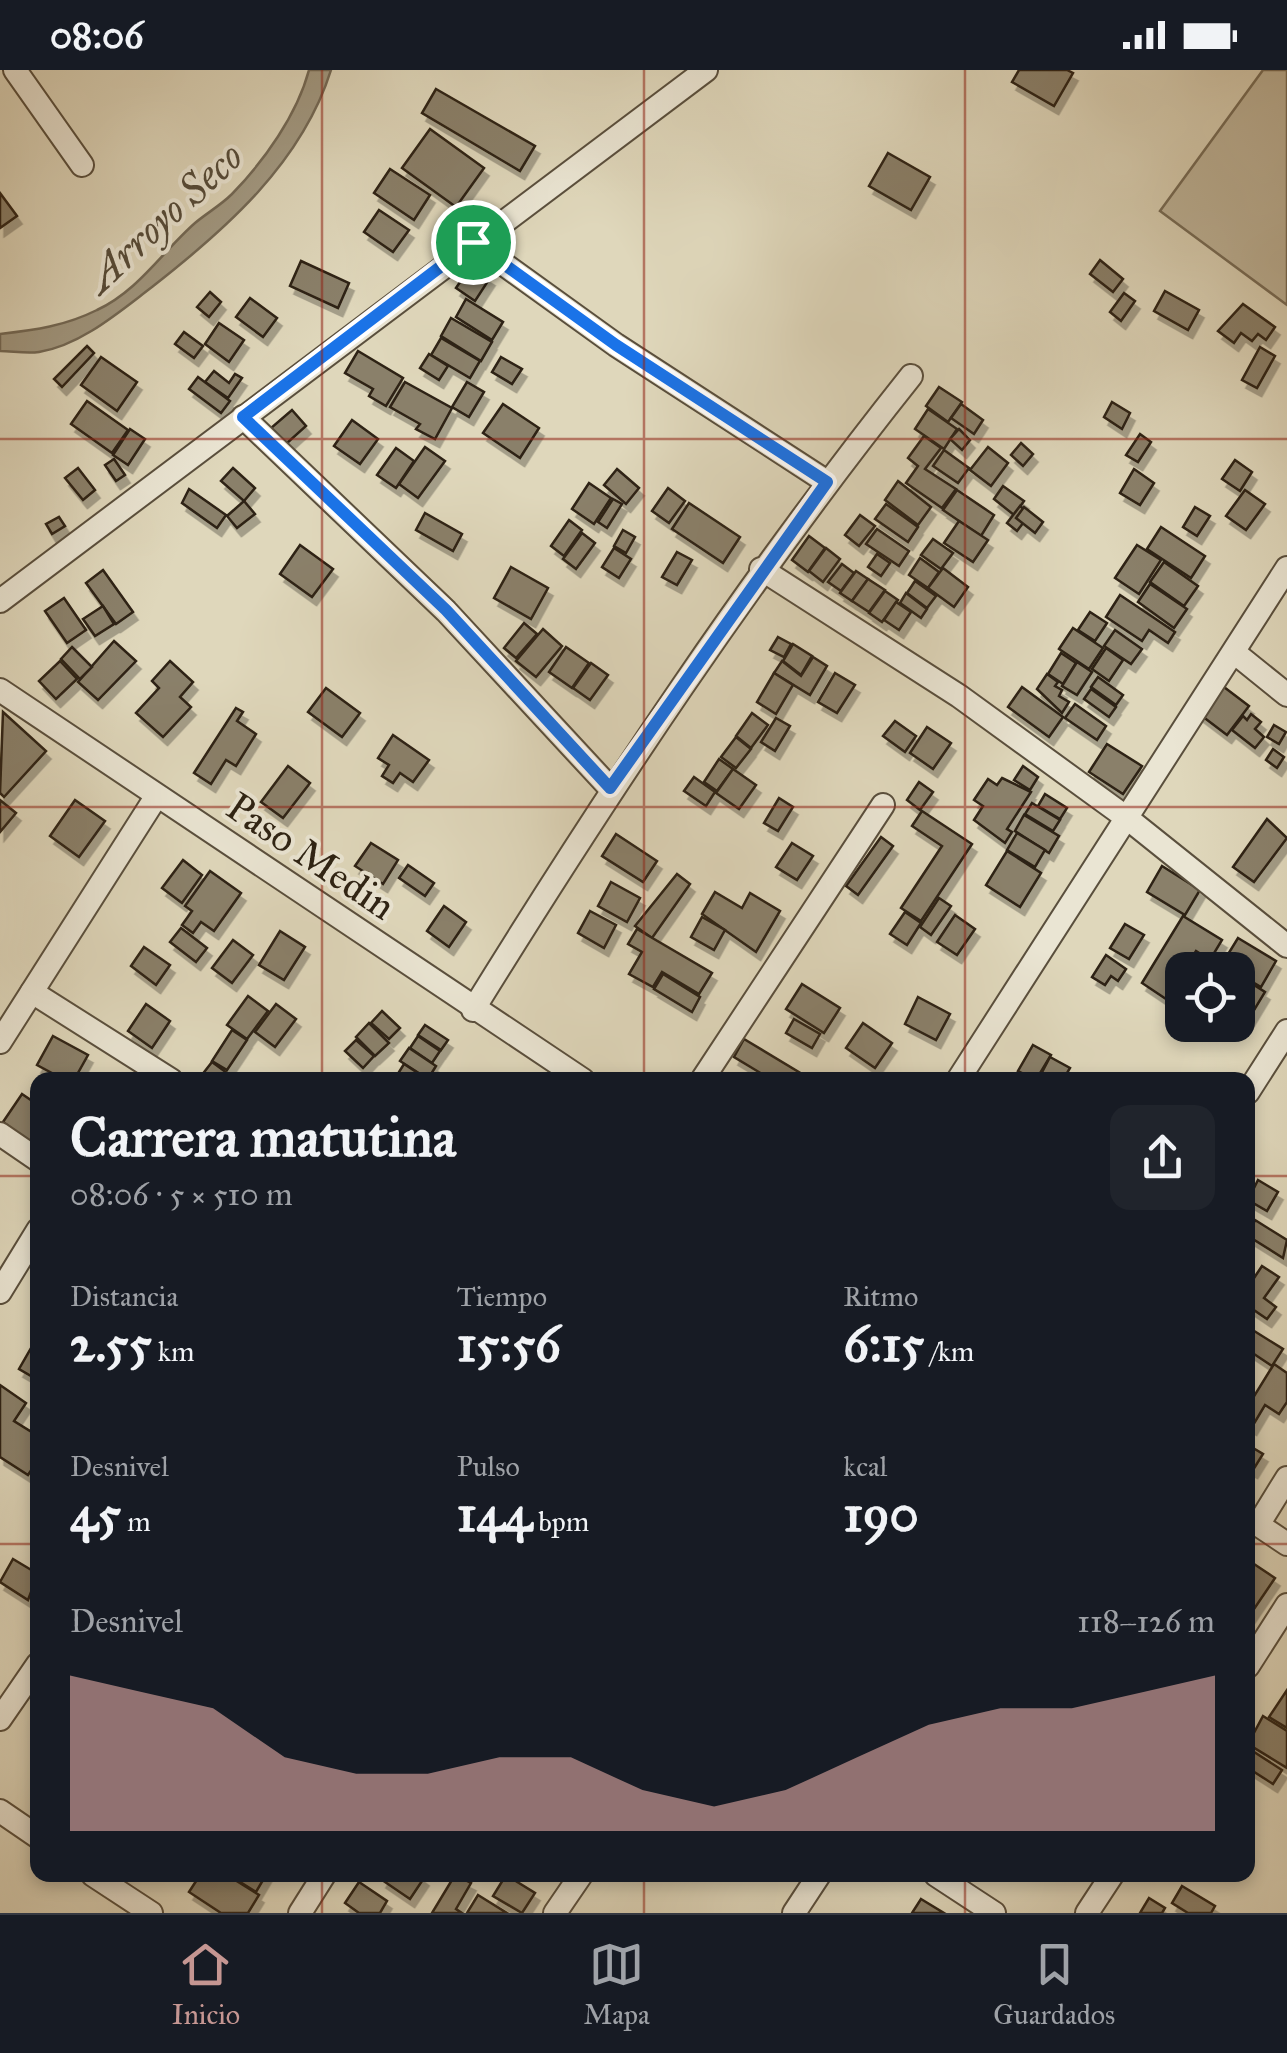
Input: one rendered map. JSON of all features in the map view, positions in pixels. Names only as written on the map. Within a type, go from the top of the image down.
[{"type":"street","points":[[15,70],[82,165]]},
{"type":"street","points":[[0,601],[706,70]]},
{"type":"street","points":[[473,242],[616,345],[827,482]]},
{"type":"street","points":[[473,1010],[610,788],[761,569],[912,376]]},
{"type":"street","points":[[243,417],[446,610],[610,788]]},
{"type":"street","points":[[963,1072],[1287,568]]},
{"type":"street","points":[[761,569],[959,696],[1127,818],[1287,946]]},
{"type":"street","points":[[1234,653],[1287,695]]},
{"type":"street","name":"Paso Medin","points":[[0,690],[570,1072]]},
{"type":"street","points":[[0,1042],[156,796]]},
{"type":"street","points":[[707,1072],[883,805]]},
{"type":"street","points":[[32,992],[158,1072]]},
{"type":"street","points":[[1255,1081],[1287,1031]]},
{"type":"street","points":[[0,1134],[30,1155]]},
{"type":"street","points":[[0,1292],[30,1243]]},
{"type":"street","points":[[1255,1518],[1287,1478]]},
{"type":"street","points":[[1255,1522],[1287,1544]]},
{"type":"street","points":[[1255,1655],[1287,1605]]},
{"type":"street","points":[[0,1719],[30,1676]]},
{"type":"street","points":[[0,1812],[30,1832]]},
{"type":"street","points":[[104,1882],[150,1913]]},
{"type":"street","points":[[300,1913],[320,1882]]},
{"type":"street","points":[[556,1913],[576,1882]]},
{"type":"street","points":[[794,1913],[814,1882]]},
{"type":"street","points":[[947,1882],[994,1913]]},
{"type":"street","points":[[1087,1913],[1107,1882]]},
{"type":"shaded area","points":[[309,70],[331,70],[301,135],[258,192],[207,242],[85,335],[39,352],[0,351],[0,334],[73,320],[112,302],[137,282],[256,167],[288,120]]},
{"type":"shaded area","points":[[1263,70],[1287,70],[1287,305],[1160,211]]},
{"type":"building","points":[[1019,70],[1073,73],[1054,106],[1012,82]]},
{"type":"building","points":[[436,89],[535,146],[520,171],[422,113]]},
{"type":"building","points":[[430,129],[484,168],[456,207],[402,168]]},
{"type":"building","points":[[888,153],[930,177],[911,210],[869,186]]},
{"type":"building","points":[[390,169],[430,195],[414,220],[374,193]]},
{"type":"building","points":[[0,193],[17,216],[0,228]]},
{"type":"building","points":[[379,210],[409,230],[393,252],[364,232]]},
{"type":"building","points":[[1100,260],[1123,279],[1113,292],[1090,274]]},
{"type":"building","points":[[301,261],[349,283],[338,308],[290,286]]},
{"type":"building","points":[[471,266],[490,278],[475,301],[456,288]]},
{"type":"building","points":[[1165,291],[1199,310],[1188,330],[1154,311]]},
{"type":"building","points":[[210,292],[221,302],[209,317],[197,307]]},
{"type":"building","points":[[1124,293],[1135,301],[1121,321],[1110,312]]},
{"type":"building","points":[[250,298],[277,318],[263,337],[236,317]]},
{"type":"building","points":[[466,299],[503,322],[492,340],[456,317]]},
{"type":"building","points":[[1243,304],[1275,327],[1266,340],[1258,334],[1252,341],[1241,333],[1234,343],[1218,331]]},
{"type":"building","points":[[451,318],[492,342],[481,361],[441,336]]},
{"type":"building","points":[[219,323],[244,340],[229,362],[205,344]]},
{"type":"building","points":[[184,332],[203,346],[194,358],[175,344]]},
{"type":"building","points":[[441,338],[480,361],[470,378],[431,355]]},
{"type":"building","points":[[87,346],[94,353],[62,387],[54,379]]},
{"type":"building","points":[[1260,347],[1275,356],[1257,388],[1242,380]]},
{"type":"building","points":[[358,351],[403,378],[386,406],[369,396],[373,389],[345,373]]},
{"type":"building","points":[[429,354],[448,366],[439,380],[420,368]]},
{"type":"building","points":[[101,357],[137,382],[117,411],[81,385]]},
{"type":"building","points":[[501,357],[522,369],[512,384],[492,372]]},
{"type":"building","points":[[214,371],[229,383],[235,374],[242,378],[228,398],[205,382]]},
{"type":"building","points":[[198,377],[230,401],[221,413],[189,389]]},
{"type":"building","points":[[405,382],[452,408],[435,439],[416,429],[420,424],[390,407]]},
{"type":"building","points":[[467,382],[484,392],[469,417],[452,407]]},
{"type":"building","points":[[939,387],[962,402],[948,422],[926,406]]},
{"type":"building","points":[[87,401],[128,430],[112,453],[71,424]]},
{"type":"building","points":[[1112,402],[1130,413],[1122,429],[1104,417]]},
{"type":"building","points":[[503,404],[539,428],[520,458],[483,433]]},
{"type":"building","points":[[961,404],[983,420],[974,434],[951,418]]},
{"type":"building","points":[[928,409],[957,429],[944,449],[915,429]]},
{"type":"building","points":[[292,410],[306,426],[286,444],[271,428]]},
{"type":"building","points":[[352,420],[378,439],[360,464],[334,446]]},
{"type":"building","points":[[130,429],[145,439],[128,465],[113,455]]},
{"type":"building","points":[[959,429],[970,440],[962,450],[950,439]]},
{"type":"building","points":[[1140,434],[1151,442],[1138,462],[1126,455]]},
{"type":"building","points":[[924,436],[941,448],[925,469],[956,489],[942,508],[906,483],[918,466],[908,458]]},
{"type":"building","points":[[1021,443],[1033,454],[1023,466],[1011,455]]},
{"type":"building","points":[[425,447],[445,461],[418,498],[399,484]]},
{"type":"building","points":[[988,447],[1008,463],[991,486],[970,470]]},
{"type":"building","points":[[396,448],[414,461],[396,488],[377,475]]},
{"type":"building","points":[[944,450],[969,468],[958,483],[933,466]]},
{"type":"building","points":[[114,459],[125,475],[116,481],[105,465]]},
{"type":"building","points":[[1235,460],[1252,472],[1240,491],[1222,479]]},
{"type":"building","points":[[78,468],[95,490],[83,500],[65,478]]},
{"type":"building","points":[[233,468],[255,488],[244,501],[221,481]]},
{"type":"building","points":[[617,469],[639,488],[626,504],[604,485]]},
{"type":"building","points":[[1134,469],[1154,483],[1140,505],[1120,493]]},
{"type":"building","points":[[898,481],[931,507],[918,525],[885,500]]},
{"type":"building","points":[[589,483],[611,498],[594,524],[572,509]]},
{"type":"building","points":[[1003,486],[1024,501],[1014,515],[994,499]]},
{"type":"building","points":[[668,488],[685,501],[669,523],[652,511]]},
{"type":"building","points":[[189,489],[226,515],[217,528],[182,503]]},
{"type":"building","points":[[957,490],[994,515],[981,536],[943,510]]},
{"type":"building","points":[[1245,490],[1265,504],[1246,530],[1226,516]]},
{"type":"building","points":[[613,499],[622,504],[607,528],[598,522]]},
{"type":"building","points":[[244,501],[255,514],[237,528],[227,516]]},
{"type":"building","points":[[689,503],[740,537],[723,563],[672,529]]},
{"type":"building","points":[[886,504],[918,527],[908,542],[875,519]]},
{"type":"building","points":[[1020,506],[1030,514],[1017,531],[1007,523]]},
{"type":"building","points":[[1024,507],[1043,522],[1035,533],[1016,518]]},
{"type":"building","points":[[1195,507],[1210,516],[1197,536],[1183,527]]},
{"type":"building","points":[[425,513],[462,534],[453,551],[416,530]]},
{"type":"building","points":[[860,515],[875,526],[859,546],[845,535]]},
{"type":"building","points":[[59,517],[65,526],[52,534],[46,524]]},
{"type":"building","points":[[569,520],[582,530],[564,556],[551,546]]},
{"type":"building","points":[[959,521],[988,540],[973,562],[944,543]]},
{"type":"building","points":[[1161,527],[1205,556],[1191,578],[1147,549]]},
{"type":"building","points":[[877,529],[909,551],[899,566],[866,544]]},
{"type":"building","points":[[623,530],[635,537],[626,553],[614,546]]},
{"type":"building","points":[[582,533],[595,543],[576,569],[563,559]]},
{"type":"building","points":[[809,536],[825,548],[808,572],[792,560]]},
{"type":"building","points":[[933,539],[953,553],[941,569],[921,555]]},
{"type":"building","points":[[300,545],[333,569],[312,597],[280,574]]},
{"type":"building","points":[[1137,545],[1161,560],[1139,594],[1115,578]]},
{"type":"building","points":[[614,548],[631,559],[619,578],[602,567]]},
{"type":"building","points":[[826,548],[840,559],[823,582],[809,571]]},
{"type":"building","points":[[677,552],[692,560],[677,585],[662,577]]},
{"type":"building","points":[[877,554],[890,563],[881,576],[868,567]]},
{"type":"building","points":[[920,558],[939,572],[928,588],[909,575]]},
{"type":"building","points":[[1164,562],[1198,586],[1184,606],[1150,582]]},
{"type":"building","points":[[842,564],[854,573],[841,591],[828,582]]},
{"type":"building","points":[[511,567],[548,588],[531,619],[494,598]]},
{"type":"building","points":[[943,568],[968,587],[954,607],[928,588]]},
{"type":"building","points":[[103,570],[133,612],[116,624],[86,583]]},
{"type":"building","points":[[856,571],[868,579],[852,601],[840,593]]},
{"type":"building","points":[[868,579],[885,590],[869,612],[852,601]]},
{"type":"building","points":[[915,581],[936,596],[927,608],[907,593]]},
{"type":"building","points":[[1150,584],[1187,609],[1174,628],[1138,602]]},
{"type":"building","points":[[885,591],[898,600],[882,622],[869,613]]},
{"type":"building","points":[[906,593],[927,609],[921,618],[900,603]]},
{"type":"building","points":[[1120,595],[1175,632],[1168,643],[1149,630],[1142,641],[1106,617]]},
{"type":"building","points":[[64,598],[86,630],[67,643],[45,611]]},
{"type":"building","points":[[896,602],[911,612],[899,630],[884,620]]},
{"type":"building","points":[[103,606],[114,624],[95,636],[83,619]]},
{"type":"building","points":[[1090,612],[1107,623],[1095,641],[1078,630]]},
{"type":"building","points":[[524,623],[537,634],[516,658],[504,648]]},
{"type":"building","points":[[1073,628],[1103,648],[1089,669],[1059,649]]},
{"type":"building","points":[[543,629],[562,646],[536,677],[516,661]]},
{"type":"building","points":[[1115,630],[1142,649],[1131,664],[1104,646]]},
{"type":"building","points":[[778,637],[791,644],[784,657],[770,650]]},
{"type":"building","points":[[114,641],[136,661],[98,700],[78,682]]},
{"type":"building","points":[[793,644],[812,656],[801,675],[783,661]]},
{"type":"building","points":[[72,647],[92,667],[80,679],[61,659]]},
{"type":"building","points":[[566,647],[589,663],[572,688],[549,672]]},
{"type":"building","points":[[1106,648],[1123,660],[1109,681],[1092,669]]},
{"type":"building","points":[[1061,653],[1076,663],[1063,684],[1048,674]]},
{"type":"building","points":[[813,657],[827,666],[810,695],[774,673],[782,661],[801,676]]},
{"type":"building","points":[[60,661],[77,679],[56,699],[39,681]]},
{"type":"building","points":[[170,661],[193,682],[180,697],[191,707],[163,737],[136,713],[159,688],[152,681]]},
{"type":"building","points":[[1077,662],[1092,672],[1077,695],[1062,686]]},
{"type":"building","points":[[591,663],[608,675],[590,700],[573,688]]},
{"type":"building","points":[[774,673],[793,685],[776,714],[757,702]]},
{"type":"building","points":[[835,673],[855,685],[837,713],[818,702]]},
{"type":"building","points":[[1047,674],[1058,682],[1055,686],[1062,690],[1059,696],[1069,702],[1062,713],[1037,689]]},
{"type":"building","points":[[1098,677],[1123,695],[1116,705],[1091,687]]},
{"type":"building","points":[[1220,684],[1249,706],[1227,735],[1198,713]]},
{"type":"building","points":[[1022,687],[1063,717],[1049,737],[1008,707]]},
{"type":"building","points":[[326,688],[360,713],[342,737],[308,712]]},
{"type":"building","points":[[1091,689],[1116,707],[1109,717],[1084,699]]},
{"type":"building","points":[[1075,704],[1106,726],[1097,740],[1065,718]]},
{"type":"building","points":[[236,708],[243,712],[237,721],[256,734],[236,766],[226,760],[211,784],[194,773]]},
{"type":"building","points":[[3,712],[46,751],[4,797],[0,793]]},
{"type":"building","points":[[752,713],[768,725],[751,748],[736,736]]},
{"type":"building","points":[[1251,714],[1261,722],[1255,729],[1264,737],[1255,748],[1232,730],[1243,716],[1247,720]]},
{"type":"building","points":[[776,718],[790,726],[775,751],[761,742]]},
{"type":"building","points":[[895,721],[916,736],[905,752],[883,736]]},
{"type":"building","points":[[1274,725],[1286,732],[1279,744],[1267,737]]},
{"type":"building","points":[[927,727],[951,743],[933,769],[910,753]]},
{"type":"building","points":[[393,735],[429,760],[413,782],[400,773],[393,783],[382,776],[389,765],[378,758]]},
{"type":"building","points":[[736,737],[751,749],[736,768],[721,757]]},
{"type":"building","points":[[1107,744],[1142,766],[1123,794],[1089,772]]},
{"type":"building","points":[[1273,749],[1284,757],[1277,768],[1266,760]]},
{"type":"building","points":[[719,759],[733,769],[717,791],[704,782]]},
{"type":"building","points":[[288,766],[310,783],[283,818],[261,802]]},
{"type":"building","points":[[1023,766],[1038,777],[1030,790],[1014,780]]},
{"type":"building","points":[[733,769],[756,785],[739,809],[716,793]]},
{"type":"building","points":[[694,777],[715,792],[706,806],[684,791]]},
{"type":"building","points":[[1002,778],[1031,792],[1007,829],[1012,832],[1005,843],[974,820],[983,806],[974,800],[988,779],[997,785]]},
{"type":"building","points":[[919,782],[933,792],[920,810],[907,800]]},
{"type":"building","points":[[1045,794],[1067,808],[1060,819],[1038,806]]},
{"type":"building","points":[[779,798],[793,807],[778,831],[764,823]]},
{"type":"building","points":[[0,800],[16,813],[0,832]]},
{"type":"building","points":[[75,800],[105,821],[79,857],[50,836]]},
{"type":"building","points":[[1032,803],[1060,820],[1053,831],[1025,814]]},
{"type":"building","points":[[922,811],[972,844],[921,921],[901,908],[942,846],[912,826]]},
{"type":"building","points":[[1024,815],[1059,836],[1049,853],[1015,831]]},
{"type":"building","points":[[1267,819],[1287,838],[1254,882],[1233,867]]},
{"type":"building","points":[[1017,833],[1045,850],[1035,867],[1007,850]]},
{"type":"building","points":[[616,834],[657,861],[643,882],[602,856]]},
{"type":"building","points":[[881,837],[893,846],[858,895],[846,886]]},
{"type":"building","points":[[371,843],[398,860],[383,884],[355,866]]},
{"type":"building","points":[[792,843],[813,856],[797,880],[776,867]]},
{"type":"building","points":[[1007,851],[1041,873],[1020,907],[986,885]]},
{"type":"building","points":[[183,860],[202,875],[182,903],[162,888]]},
{"type":"building","points":[[408,865],[434,883],[425,896],[399,878]]},
{"type":"building","points":[[1162,866],[1200,890],[1185,915],[1147,892]]},
{"type":"building","points":[[210,871],[241,893],[214,931],[201,922],[193,933],[182,925],[192,911],[185,906]]},
{"type":"building","points":[[677,874],[690,884],[652,938],[635,926]]},
{"type":"building","points":[[611,882],[640,898],[627,922],[598,906]]},
{"type":"building","points":[[715,892],[742,908],[750,893],[780,911],[756,952],[702,914]]},
{"type":"building","points":[[939,898],[951,906],[931,935],[920,927]]},
{"type":"building","points":[[444,906],[466,922],[449,947],[427,931]]},
{"type":"building","points":[[590,911],[616,925],[604,948],[578,933]]},
{"type":"building","points":[[905,912],[921,923],[907,945],[890,934]]},
{"type":"building","points":[[955,915],[975,929],[957,955],[937,942]]},
{"type":"building","points":[[1183,916],[1222,940],[1215,952],[1165,952],[1165,998],[1142,983]]},
{"type":"building","points":[[702,917],[725,930],[714,950],[691,937]]},
{"type":"building","points":[[1125,924],[1144,935],[1129,959],[1110,948]]},
{"type":"building","points":[[181,928],[207,948],[196,962],[170,942]]},
{"type":"building","points":[[637,929],[712,973],[699,994],[662,972],[653,987],[629,974],[642,952],[628,944]]},
{"type":"building","points":[[280,931],[305,947],[284,980],[259,965]]},
{"type":"building","points":[[1238,938],[1276,961],[1261,987],[1255,983],[1255,952],[1229,952]]},
{"type":"building","points":[[233,940],[253,955],[232,983],[212,968]]},
{"type":"building","points":[[144,947],[170,965],[156,985],[131,966]]},
{"type":"building","points":[[1106,955],[1126,969],[1118,981],[1111,976],[1105,985],[1092,977]]},
{"type":"building","points":[[663,974],[700,997],[692,1012],[654,989]]},
{"type":"building","points":[[802,984],[840,1008],[824,1033],[786,1009]]},
{"type":"building","points":[[1255,986],[1265,992],[1255,1008]]},
{"type":"building","points":[[248,996],[268,1011],[247,1039],[227,1025]]},
{"type":"building","points":[[918,997],[950,1014],[936,1040],[905,1024]]},
{"type":"building","points":[[146,1004],[170,1021],[152,1048],[128,1031]]},
{"type":"building","points":[[276,1004],[296,1019],[275,1047],[255,1032]]},
{"type":"building","points":[[382,1011],[400,1028],[389,1039],[371,1023]]},
{"type":"building","points":[[794,1019],[820,1034],[812,1048],[786,1033]]},
{"type":"building","points":[[369,1023],[389,1043],[375,1056],[356,1037]]},
{"type":"building","points":[[863,1023],[892,1043],[875,1068],[846,1048]]},
{"type":"building","points":[[425,1025],[448,1040],[441,1050],[418,1035]]},
{"type":"building","points":[[232,1030],[247,1040],[227,1070],[212,1061]]},
{"type":"building","points":[[53,1036],[88,1055],[78,1072],[50,1072],[37,1065]]},
{"type":"building","points":[[418,1036],[440,1051],[432,1063],[410,1048]]},
{"type":"building","points":[[744,1039],[799,1072],[759,1072],[734,1057]]},
{"type":"building","points":[[356,1040],[374,1056],[363,1068],[345,1051]]},
{"type":"building","points":[[1033,1045],[1051,1055],[1041,1072],[1018,1071]]},
{"type":"building","points":[[409,1048],[436,1066],[432,1072],[417,1072],[400,1061]]},
{"type":"building","points":[[1050,1057],[1070,1068],[1068,1072],[1042,1072]]},
{"type":"building","points":[[212,1062],[226,1072],[204,1072]]},
{"type":"building","points":[[404,1064],[416,1072],[399,1072]]},
{"type":"building","points":[[22,1094],[30,1100],[29,1142],[3,1122]]},
{"type":"building","points":[[1258,1180],[1278,1192],[1267,1211],[1255,1204]]},
{"type":"building","points":[[1255,1220],[1287,1240],[1283,1258],[1255,1240]]},
{"type":"building","points":[[1262,1266],[1279,1277],[1264,1298],[1276,1307],[1267,1319],[1255,1311],[1255,1276]]},
{"type":"building","points":[[1255,1332],[1283,1349],[1272,1366],[1255,1355]]},
{"type":"building","points":[[30,1350],[30,1375],[19,1369]]},
{"type":"building","points":[[1274,1364],[1287,1373],[1287,1402],[1279,1414],[1265,1405],[1255,1422],[1255,1395]]},
{"type":"building","points":[[0,1385],[26,1403],[14,1421],[30,1431],[30,1472],[28,1475],[0,1457]]},
{"type":"building","points":[[1255,1449],[1263,1454],[1255,1467]]},
{"type":"building","points":[[13,1559],[30,1569],[28,1600],[0,1582]]},
{"type":"building","points":[[1255,1565],[1275,1578],[1255,1608]]},
{"type":"building","points":[[1287,1690],[1287,1728],[1269,1717]]},
{"type":"building","points":[[1263,1716],[1287,1731],[1287,1768],[1255,1748],[1255,1731]]},
{"type":"building","points":[[1255,1753],[1282,1770],[1273,1784],[1255,1772]]},
{"type":"building","points":[[195,1882],[238,1882],[259,1895],[248,1913],[221,1913],[189,1892]]},
{"type":"building","points":[[240,1882],[262,1882],[256,1892]]},
{"type":"building","points":[[359,1882],[387,1901],[380,1913],[359,1913],[345,1903]]},
{"type":"building","points":[[385,1882],[421,1882],[410,1899]]},
{"type":"building","points":[[451,1882],[471,1883],[456,1909],[462,1913],[432,1913]]},
{"type":"building","points":[[502,1882],[517,1882],[535,1893],[522,1913],[493,1896]]},
{"type":"building","points":[[1182,1886],[1215,1906],[1211,1913],[1188,1913],[1172,1903]]},
{"type":"building","points":[[478,1895],[507,1913],[467,1913]]},
{"type":"building","points":[[1149,1898],[1165,1908],[1162,1913],[1140,1913]]},
{"type":"building","points":[[921,1899],[944,1913],[912,1913]]},
{"type":"route","points":[[473,242],[616,345],[827,482],[761,569],[610,788],[446,610],[243,417],[473,242]]},
{"type":"water label","name":"Arroyo Seco","points":[[164,217]]}]
